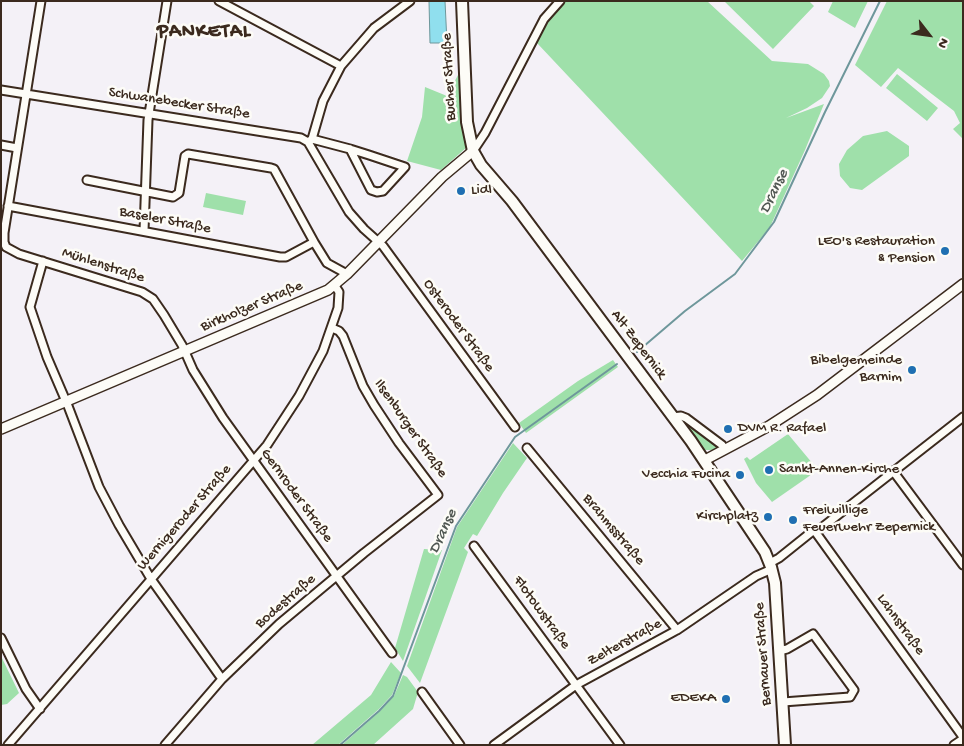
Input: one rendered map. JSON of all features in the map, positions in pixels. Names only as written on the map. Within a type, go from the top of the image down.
[{"type":"main road","name":"Bucher Straße","points":[[462,1],[467,122],[473,151]]},
{"type":"main road","name":"Alt Zepernick","points":[[473,151],[481,165],[512,201],[705,460],[766,552],[771,566]]},
{"type":"main road","name":"Bernauer Straße","points":[[771,566],[775,583],[785,745]]},
{"type":"street","name":"Mühlenstraße","points":[[41,1],[6,204],[4,233],[6,247],[19,254],[148,295],[158,304],[184,351]]},
{"type":"street","points":[[144,231],[149,114],[167,1]]},
{"type":"street","points":[[219,1],[341,66]]},
{"type":"street","points":[[310,140],[323,101],[341,66],[374,28],[410,1]]},
{"type":"street","points":[[473,151],[485,132],[544,19],[560,1]]},
{"type":"street","name":"Schwanebecker Straße","points":[[1,90],[301,138],[350,149],[369,154],[405,167],[383,191],[377,192],[371,190],[350,149]]},
{"type":"street","name":"Osteroder Straße","points":[[310,140],[349,212],[364,229],[379,241],[515,427]]},
{"type":"street","points":[[1,145],[17,148]]},
{"type":"street","name":"Birkholzer Straße","points":[[1,429],[335,286],[442,177],[473,151]]},
{"type":"street","points":[[86,180],[166,196],[177,196],[185,156],[188,154],[274,169],[327,262],[348,274]]},
{"type":"street","name":"Baseler Straße","points":[[6,204],[280,257],[286,257],[314,242]]},
{"type":"street","name":"Mühlenstraße","points":[[43,261],[30,307],[47,357],[66,401]]},
{"type":"street","points":[[705,460],[773,424],[818,395],[963,284]]},
{"type":"street","name":"Wernigeroder Straße","points":[[8,745],[275,434],[316,365],[332,328],[340,298],[335,286]]},
{"type":"street","name":"Ilsenburger Straße","points":[[332,328],[344,336],[362,386],[374,406],[399,443],[438,494]]},
{"type":"street","name":"Gernroder Straße","points":[[184,351],[211,400],[253,461],[392,653]]},
{"type":"street","points":[[66,401],[99,487],[119,526],[151,579],[222,679]]},
{"type":"street","points":[[672,417],[680,416],[686,418],[725,449]]},
{"type":"street","name":"Zelterstraße","points":[[494,745],[576,685],[677,630],[771,566],[814,530],[820,529],[963,417]]},
{"type":"street","name":"Brahmsstraße","points":[[527,448],[677,630]]},
{"type":"street","points":[[893,471],[963,565]]},
{"type":"street","name":"Bodestraße","points":[[165,745],[222,679],[280,624],[438,494]]},
{"type":"street","name":"Lahnstraße","points":[[814,530],[963,738]]},
{"type":"street","name":"Flotowstraße","points":[[474,546],[620,745]]},
{"type":"street","points":[[779,651],[787,649],[813,634],[854,690],[850,697],[783,702]]},
{"type":"street","points":[[1,638],[26,689],[40,709]]},
{"type":"street","points":[[422,692],[460,745]]},
{"type":"street","points":[[954,745],[963,738]]},
{"type":"green space","points":[[566,1],[707,1],[772,61],[808,64],[824,74],[829,81],[830,86],[822,98],[786,118],[824,104],[770,227],[742,261],[537,43],[549,20]]},
{"type":"green space","points":[[724,1],[809,1],[814,6],[773,49]]},
{"type":"green space","points":[[833,1],[868,1],[855,28],[828,12]]},
{"type":"green space","points":[[887,1],[963,1],[963,139],[953,129],[960,123],[954,111],[898,68],[881,87],[855,65]]},
{"type":"green space","points":[[897,74],[938,108],[927,121],[886,88]]},
{"type":"green space","points":[[458,75],[467,147],[441,170],[407,161],[422,117],[425,87],[447,96]]},
{"type":"green space","points":[[887,131],[909,146],[909,156],[862,190],[850,188],[840,176],[839,164],[847,150],[863,136]]},
{"type":"green space","points":[[206,193],[246,201],[243,215],[203,207]]},
{"type":"green space","points":[[613,360],[618,367],[526,433],[519,423],[578,381]]},
{"type":"green space","points":[[680,418],[718,447],[712,450],[703,450]]},
{"type":"green space","points":[[788,434],[818,470],[772,502],[756,483],[744,459],[747,457],[750,460]]},
{"type":"green space","points":[[513,443],[527,458],[477,536],[473,534],[464,548],[468,552],[420,683],[407,666],[457,527]]},
{"type":"green space","points":[[424,549],[442,550],[403,661],[395,648]]},
{"type":"green space","points":[[1,656],[19,693],[7,704],[1,705]]},
{"type":"green space","points":[[391,662],[401,673],[392,695],[379,709],[338,745],[312,745],[371,695]]},
{"type":"green space","points":[[403,675],[407,677],[418,692],[413,709],[373,745],[342,745],[394,696]]},
{"type":"water","points":[[429,1],[445,1],[447,43],[430,43]]},
{"type":"waterway","name":"Dranse","points":[[637,352],[685,311],[735,274],[774,222],[825,112],[880,1]]},
{"type":"waterway","name":"Dranse","points":[[340,745],[379,711],[393,696],[456,526],[515,437],[617,364]]},
{"type":"place","name":"Lidl","points":[[461,191]]},
{"type":"place","name":"LEO's Restauration & Pension","points":[[945,251]]},
{"type":"place","name":"Bibelgemeinde Barnim","points":[[912,370]]},
{"type":"place","name":"DVM R. Rafael","points":[[728,429]]},
{"type":"place","name":"Sankt-Annen-Kirche","points":[[769,470]]},
{"type":"place","name":"Vecchia Fucina","points":[[740,475]]},
{"type":"place","name":"Kirchplatz","points":[[768,517]]},
{"type":"place","name":"Freiwillige Feuerwehr Zepernick","points":[[793,520]]},
{"type":"place","name":"EDEKA","points":[[726,699]]},
{"type":"district","name":"PANKETAL","points":[[204,33]]}]
